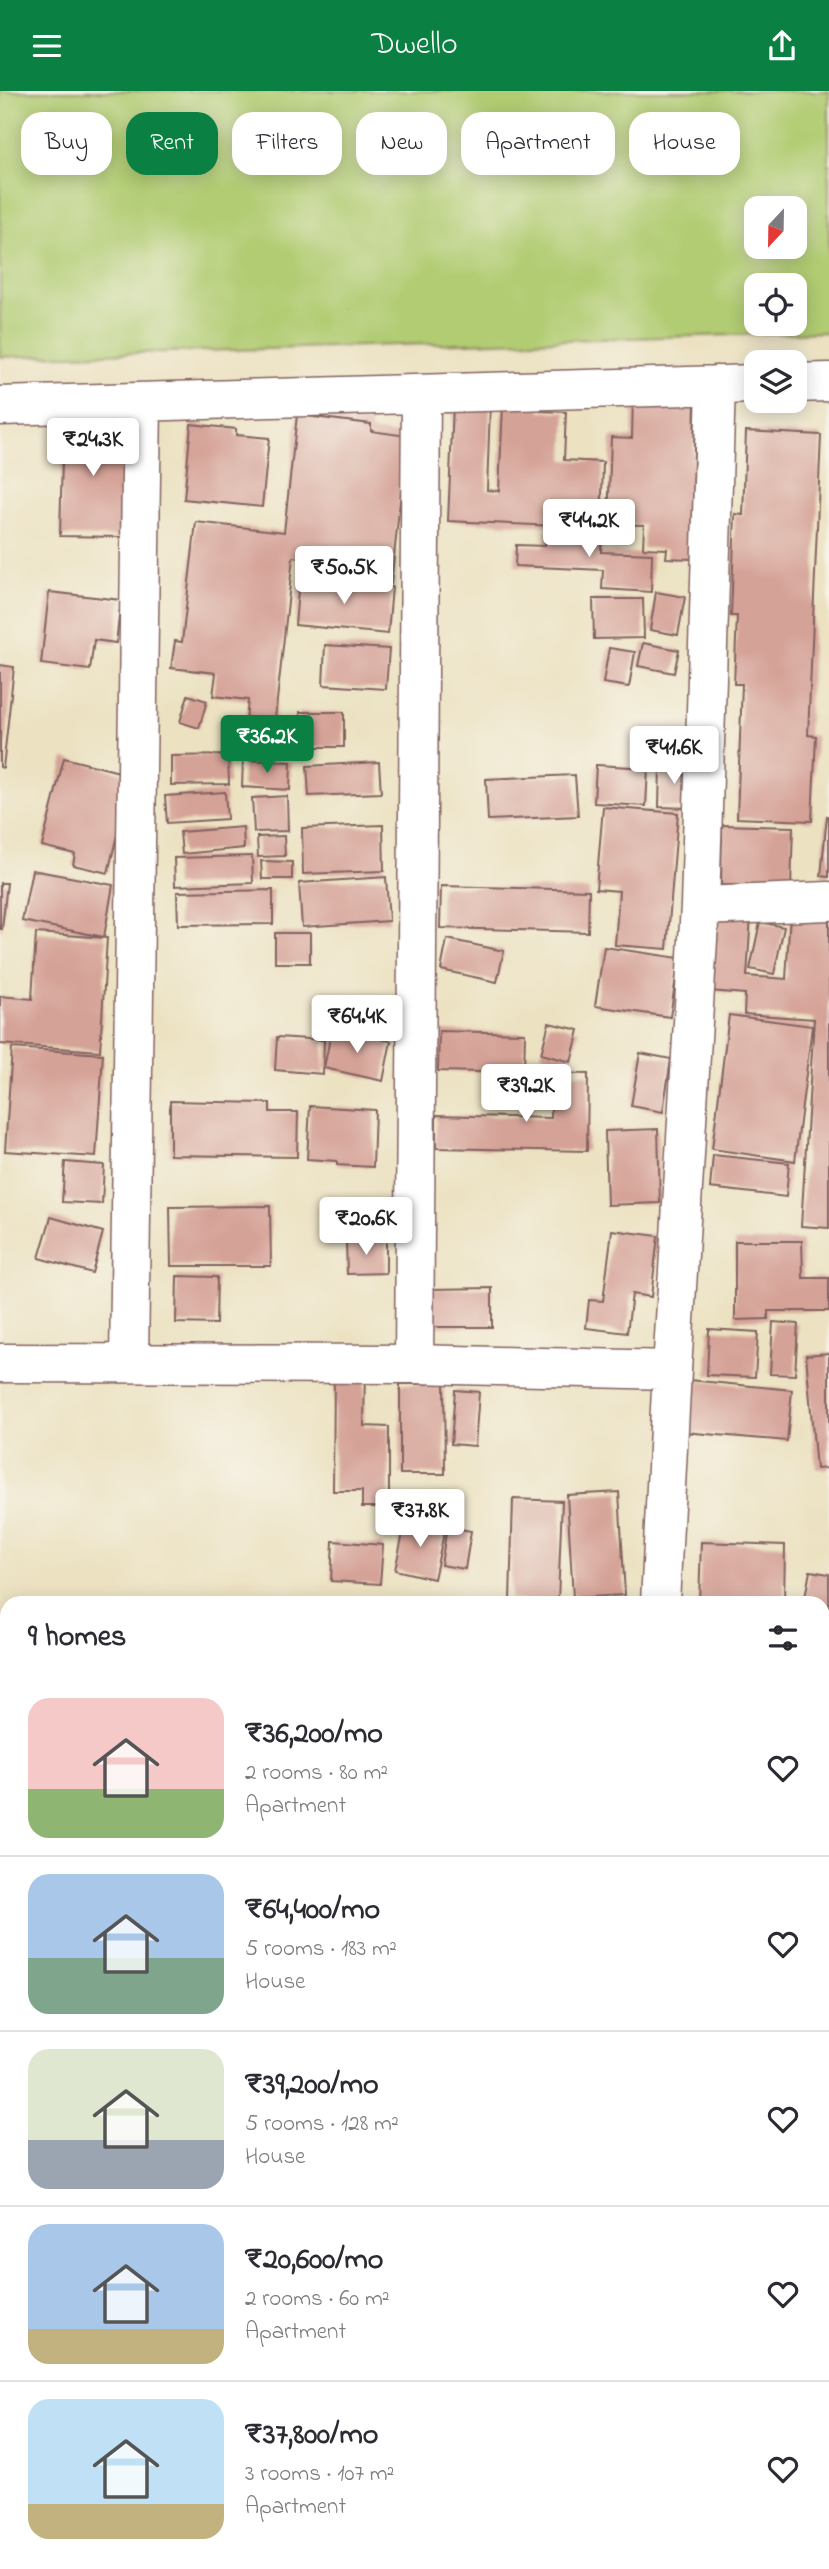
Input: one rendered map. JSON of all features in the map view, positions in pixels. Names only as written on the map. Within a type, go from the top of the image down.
[{"type":"street","points":[[807,383],[829,382]]},
{"type":"street","points":[[0,406],[744,384]]},
{"type":"street","points":[[660,1596],[700,906],[716,385]]},
{"type":"street","points":[[414,1364],[421,394]]},
{"type":"street","points":[[130,1363],[142,402]]},
{"type":"street","points":[[700,906],[829,901]]},
{"type":"street","points":[[0,1363],[414,1364],[672,1370]]},
{"type":"green space","points":[[0,91],[829,91],[829,332],[807,333],[807,273],[744,273],[744,335],[0,357]]},
{"type":"building","points":[[633,398],[695,399],[692,559],[666,558],[667,549],[643,548],[644,525],[608,524],[611,437],[632,438]]},
{"type":"building","points":[[503,405],[541,407],[540,411],[566,412],[564,460],[603,462],[601,528],[448,521],[453,406],[490,407],[487,490],[499,491]]},
{"type":"building","points":[[297,415],[371,424],[371,431],[407,436],[391,584],[309,575],[311,559],[293,557],[273,736],[245,732],[248,700],[213,696],[216,673],[171,668],[175,641],[182,642],[196,522],[284,532]]},
{"type":"building","points":[[63,419],[126,421],[122,537],[60,536]]},
{"type":"building","points":[[191,424],[236,429],[236,435],[269,438],[262,507],[184,499]]},
{"type":"building","points":[[746,431],[821,435],[808,735],[816,736],[812,821],[737,818],[742,684],[734,684],[737,616],[731,616],[735,514],[743,515]]},
{"type":"building","points":[[546,530],[602,532],[601,552],[652,554],[651,592],[602,589],[603,570],[515,566],[516,545],[545,546]]},
{"type":"building","points":[[299,579],[392,587],[388,634],[295,625]]},
{"type":"building","points":[[49,592],[121,600],[116,643],[94,640],[90,670],[41,664]]},
{"type":"building","points":[[656,592],[685,597],[678,635],[650,630]]},
{"type":"building","points":[[593,599],[643,599],[644,638],[594,639]]},
{"type":"building","points":[[643,643],[679,650],[674,673],[638,666]]},
{"type":"building","points":[[325,645],[389,649],[386,689],[323,685]]},
{"type":"building","points":[[609,648],[635,652],[629,687],[603,683]]},
{"type":"building","points":[[0,665],[14,667],[3,768],[0,767]]},
{"type":"building","points":[[188,695],[207,701],[199,728],[180,722]]},
{"type":"building","points":[[300,712],[344,712],[344,747],[299,747]]},
{"type":"building","points":[[228,755],[229,784],[171,785],[171,756]]},
{"type":"building","points":[[64,758],[131,775],[108,873],[73,865],[75,854],[42,846]]},
{"type":"building","points":[[243,760],[291,762],[290,790],[242,787]]},
{"type":"building","points":[[379,762],[381,793],[309,796],[307,766]]},
{"type":"building","points":[[660,764],[689,764],[688,808],[659,807]]},
{"type":"building","points":[[596,765],[648,768],[646,806],[594,803]]},
{"type":"building","points":[[575,775],[578,816],[488,820],[486,779]]},
{"type":"building","points":[[225,792],[227,819],[167,823],[165,796]]},
{"type":"building","points":[[287,796],[288,831],[254,832],[252,798]]},
{"type":"building","points":[[603,807],[678,813],[667,949],[615,945],[619,891],[596,889]]},
{"type":"building","points":[[827,816],[829,817],[829,877],[821,876]]},
{"type":"building","points":[[383,825],[384,871],[303,874],[302,828]]},
{"type":"building","points":[[722,825],[793,827],[791,887],[721,885]]},
{"type":"building","points":[[243,827],[244,848],[182,854],[180,832]]},
{"type":"building","points":[[284,836],[285,856],[258,857],[257,837]]},
{"type":"building","points":[[252,856],[253,883],[175,886],[174,858]]},
{"type":"building","points":[[261,861],[292,862],[292,879],[262,879]]},
{"type":"building","points":[[32,870],[113,885],[104,937],[22,921]]},
{"type":"building","points":[[386,877],[389,921],[302,927],[299,883]]},
{"type":"building","points":[[0,883],[7,883],[2,929],[0,929]]},
{"type":"building","points":[[441,886],[589,890],[588,932],[440,928]]},
{"type":"building","points":[[273,890],[273,924],[178,925],[177,892]]},
{"type":"building","points":[[715,911],[751,914],[747,976],[786,979],[790,914],[829,918],[829,1228],[801,1226],[814,1019],[744,1014],[745,994],[710,991]]},
{"type":"building","points":[[760,922],[784,927],[774,974],[750,969]]},
{"type":"building","points":[[36,933],[107,938],[100,1051],[0,1044],[0,996],[32,999]]},
{"type":"building","points":[[275,933],[310,933],[310,963],[275,963]]},
{"type":"building","points":[[447,939],[504,951],[497,982],[441,970]]},
{"type":"building","points":[[604,947],[679,958],[670,1017],[595,1006]]},
{"type":"building","points":[[729,1015],[812,1026],[795,1161],[712,1149]]},
{"type":"building","points":[[549,1023],[579,1030],[571,1062],[541,1054]]},
{"type":"building","points":[[332,1028],[391,1041],[383,1081],[324,1068]]},
{"type":"building","points":[[439,1031],[525,1033],[524,1073],[438,1071]]},
{"type":"building","points":[[277,1037],[324,1040],[323,1074],[275,1070]]},
{"type":"building","points":[[12,1048],[103,1054],[96,1157],[5,1151]]},
{"type":"building","points":[[640,1053],[671,1059],[663,1112],[631,1106]]},
{"type":"building","points":[[552,1073],[588,1074],[587,1151],[436,1148],[436,1115],[551,1118]]},
{"type":"building","points":[[170,1101],[270,1103],[270,1112],[298,1112],[297,1157],[170,1155]]},
{"type":"building","points":[[310,1106],[375,1110],[373,1167],[337,1165],[337,1161],[307,1159]]},
{"type":"building","points":[[658,1129],[660,1203],[607,1205],[605,1131]]},
{"type":"building","points":[[713,1155],[789,1163],[786,1197],[710,1188]]},
{"type":"building","points":[[65,1162],[104,1165],[102,1204],[62,1202]]},
{"type":"building","points":[[270,1206],[271,1266],[171,1266],[170,1207]]},
{"type":"building","points":[[51,1217],[103,1232],[92,1273],[39,1258]]},
{"type":"building","points":[[612,1230],[658,1236],[651,1297],[632,1294],[627,1333],[586,1328],[589,1300],[603,1301]]},
{"type":"building","points":[[386,1240],[386,1273],[347,1274],[346,1241]]},
{"type":"building","points":[[735,1241],[802,1241],[803,1278],[829,1278],[829,1311],[768,1311],[768,1319],[735,1320]]},
{"type":"building","points":[[177,1276],[217,1277],[216,1324],[176,1323]]},
{"type":"building","points":[[492,1288],[492,1327],[429,1327],[429,1289]]},
{"type":"building","points":[[773,1322],[798,1324],[795,1375],[770,1374]]},
{"type":"building","points":[[709,1329],[758,1332],[755,1377],[707,1375]]},
{"type":"building","points":[[829,1353],[829,1468],[816,1469],[806,1355]]},
{"type":"building","points":[[334,1372],[365,1373],[364,1426],[389,1427],[389,1507],[362,1507],[362,1491],[333,1491]]},
{"type":"building","points":[[689,1380],[792,1390],[787,1441],[684,1432]]},
{"type":"building","points":[[400,1384],[444,1384],[445,1474],[400,1474]]},
{"type":"building","points":[[455,1390],[479,1392],[475,1446],[451,1444]]},
{"type":"building","points":[[619,1492],[625,1595],[573,1596],[567,1495]]},
{"type":"building","points":[[513,1499],[562,1501],[558,1596],[510,1596]]},
{"type":"building","points":[[406,1519],[445,1528],[434,1579],[395,1570]]},
{"type":"building","points":[[447,1527],[471,1531],[465,1569],[441,1565]]},
{"type":"building","points":[[333,1541],[383,1545],[380,1584],[331,1581]]},
{"type":"building","points":[[701,1542],[785,1545],[784,1596],[699,1596]]},
{"type":"building","points":[[810,1571],[829,1574],[829,1596],[805,1596]]}]
